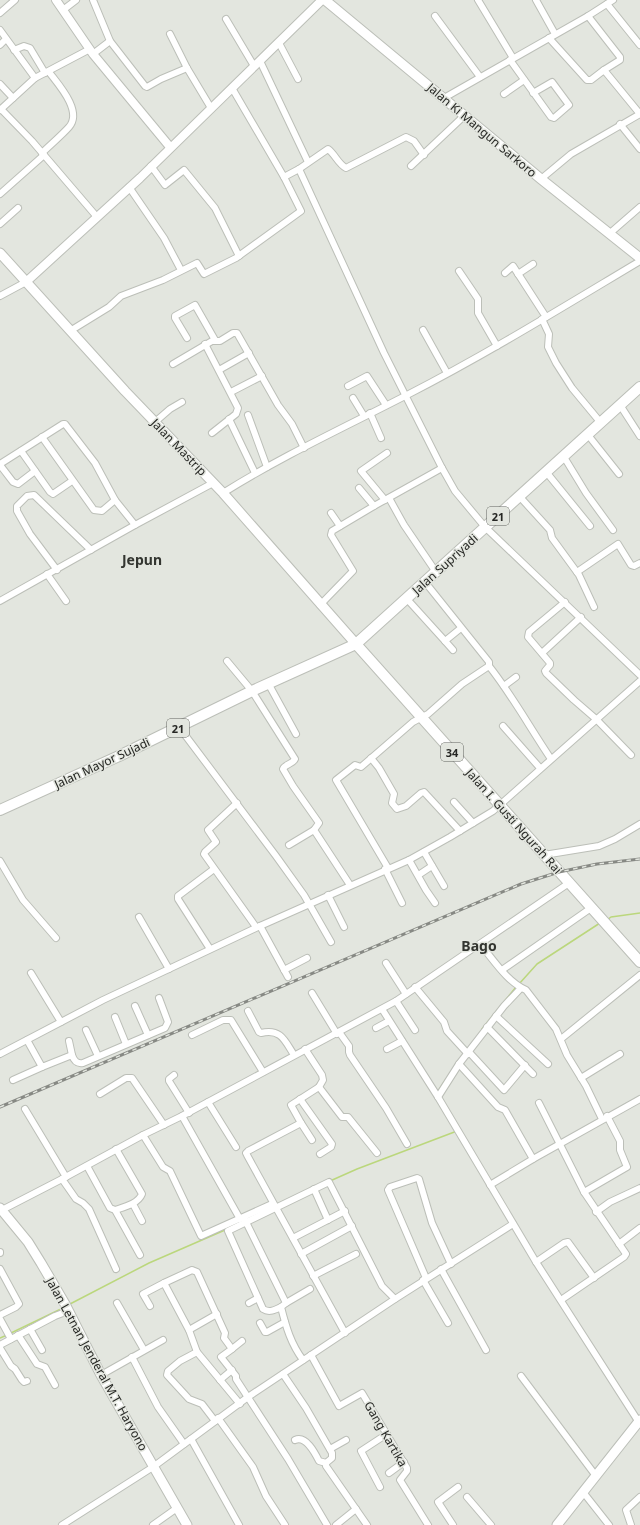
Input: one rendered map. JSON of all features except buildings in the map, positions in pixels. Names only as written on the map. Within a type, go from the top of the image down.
[{"type":"highway","name":"Jalan Supriyadi","points":[[356,644],[640,387]]},
{"type":"highway","name":"Jalan Mayor Sujadi","points":[[0,810],[119,756],[268,683],[356,644]]},
{"type":"highway","name":"Jalan I. Gusti Ngurah Rai","points":[[356,644],[640,962]]},
{"type":"main road","name":"Jalan Ki Mangun Sarkoro","points":[[324,0],[640,260]]},
{"type":"main road","name":"Jalan Mastrip","points":[[0,253],[70,331],[223,493],[320,605],[356,644]]},
{"type":"main road","name":"Jalan Letnan Jenderal M.T. Haryono","points":[[1,1209],[28,1242],[67,1308],[102,1375],[187,1525]]},
{"type":"main road","points":[[557,1525],[639,1422]]},
{"type":"street","points":[[0,13],[15,0]]},
{"type":"street","points":[[56,0],[92,52],[170,147]]},
{"type":"street","points":[[63,10],[76,0]]},
{"type":"street","points":[[93,0],[110,41],[146,87],[186,68]]},
{"type":"street","points":[[0,296],[26,282],[129,187],[324,0]]},
{"type":"street","points":[[478,0],[524,80],[533,93],[552,118],[554,118],[569,105],[553,83],[545,85],[533,93]]},
{"type":"street","points":[[536,0],[555,34]]},
{"type":"street","points":[[444,98],[588,16],[613,0]]},
{"type":"street","points":[[607,4],[640,45]]},
{"type":"street","points":[[435,16],[480,77]]},
{"type":"street","points":[[549,38],[587,80],[591,80],[620,60],[620,57],[588,16]]},
{"type":"street","points":[[226,19],[257,64],[308,162]]},
{"type":"street","points":[[0,30],[35,78]]},
{"type":"street","points":[[170,34],[186,68],[211,108]]},
{"type":"street","points":[[0,45],[6,39]]},
{"type":"street","points":[[97,217],[43,154],[1,109],[35,78],[92,52],[110,41]]},
{"type":"street","points":[[279,43],[298,79]]},
{"type":"street","points":[[0,194],[43,154],[69,127],[73,119],[69,100],[47,73],[30,48],[24,46],[14,50]]},
{"type":"street","points":[[541,179],[571,154],[605,135],[620,124],[640,114],[604,70]]},
{"type":"street","points":[[504,94],[524,80]]},
{"type":"street","points":[[0,84],[13,98]]},
{"type":"street","points":[[70,331],[109,307],[121,296],[163,280],[197,263],[205,274],[239,256],[301,211],[284,177],[232,88]]},
{"type":"street","points":[[411,166],[465,115]]},
{"type":"street","points":[[620,124],[640,149]]},
{"type":"street","points":[[284,177],[299,169],[328,149],[346,168],[406,137],[414,141],[424,155]]},
{"type":"street","points":[[151,166],[166,185],[184,170],[215,208],[239,256]]},
{"type":"street","points":[[299,169],[369,323],[455,491],[485,527],[640,675]]},
{"type":"street","points":[[129,187],[164,238],[182,270]]},
{"type":"street","points":[[609,234],[640,207]]},
{"type":"street","points":[[0,224],[18,208]]},
{"type":"street","points":[[223,493],[255,473],[406,396],[497,346],[640,260]]},
{"type":"street","points":[[518,274],[533,264]]},
{"type":"street","points":[[505,273],[513,266],[544,318],[550,334],[548,347],[556,363],[572,388],[602,423]]},
{"type":"street","points":[[459,271],[478,299],[478,313],[497,346]]},
{"type":"street","points":[[187,338],[175,316],[195,305],[215,340]]},
{"type":"street","points":[[423,330],[447,373]]},
{"type":"street","points":[[172,364],[205,344],[215,340],[220,341],[236,333],[278,405],[292,424],[304,448]]},
{"type":"street","points":[[205,344],[231,392],[238,410],[237,413],[212,433]]},
{"type":"street","points":[[219,370],[249,353]]},
{"type":"street","points":[[231,392],[262,376]]},
{"type":"street","points":[[348,386],[367,376],[386,405]]},
{"type":"street","points":[[353,398],[367,415],[381,438]]},
{"type":"street","points":[[155,422],[170,409],[182,402]]},
{"type":"street","points":[[620,405],[640,436]]},
{"type":"street","points":[[248,415],[267,467]]},
{"type":"street","points":[[229,419],[255,473]]},
{"type":"street","points":[[35,471],[18,484],[13,482],[0,465],[63,424],[67,425],[95,463],[115,500],[135,525]]},
{"type":"street","points":[[588,434],[619,474]]},
{"type":"street","points":[[42,437],[94,510],[102,511],[115,500]]},
{"type":"street","points":[[21,451],[50,492],[53,494],[72,481]]},
{"type":"street","points":[[387,453],[361,471],[387,499],[436,572]]},
{"type":"street","points":[[564,457],[586,493],[613,530]]},
{"type":"street","points":[[320,605],[353,571],[331,536],[332,531],[442,468]]},
{"type":"street","points":[[546,473],[590,526]]},
{"type":"street","points":[[0,601],[213,483]]},
{"type":"street","points":[[359,488],[374,506]]},
{"type":"street","points":[[57,570],[30,534],[17,511],[17,506],[27,496],[34,495],[91,550]]},
{"type":"street","points":[[520,497],[550,530],[552,538],[577,572],[594,607]]},
{"type":"street","points":[[331,513],[340,526]]},
{"type":"street","points":[[577,572],[618,544],[630,565],[634,566],[640,563]]},
{"type":"street","points":[[47,574],[66,601]]},
{"type":"street","points":[[425,582],[489,662],[489,666],[526,717],[535,736],[550,759]]},
{"type":"street","points":[[407,599],[453,650]]},
{"type":"street","points":[[565,602],[528,634],[529,638],[550,663],[545,671],[546,673],[596,719],[631,755]]},
{"type":"street","points":[[542,653],[580,618]]},
{"type":"street","points":[[445,641],[461,628]]},
{"type":"street","points":[[227,661],[252,691],[295,759],[283,768],[293,786],[319,823],[314,830],[289,845]]},
{"type":"street","points":[[402,903],[387,869],[346,796],[336,782],[337,779],[356,764],[361,767],[413,722],[421,718],[462,684],[489,666]]},
{"type":"street","points":[[504,686],[516,677]]},
{"type":"street","points":[[1,1051],[27,1040],[103,1000],[258,926],[424,852],[500,805],[550,759],[640,681]]},
{"type":"street","points":[[268,683],[296,734]]},
{"type":"street","points":[[503,726],[540,768]]},
{"type":"street","points":[[179,727],[310,903],[331,942]]},
{"type":"street","points":[[371,758],[379,768],[394,794],[392,803],[398,809],[406,806],[424,792],[460,831]]},
{"type":"street","points":[[454,802],[473,823]]},
{"type":"street","points":[[237,804],[208,830],[216,842],[204,854],[258,926],[288,977]]},
{"type":"street","points":[[549,860],[599,846],[615,839],[640,824]]},
{"type":"street","points":[[314,830],[350,885]]},
{"type":"street","points":[[424,852],[444,886]]},
{"type":"street","points":[[408,860],[426,890],[436,903]]},
{"type":"street","points":[[0,861],[23,900],[56,938]]},
{"type":"street","points":[[420,874],[432,866]]},
{"type":"street","points":[[210,949],[178,899],[178,896],[214,868]]},
{"type":"street","points":[[1,1209],[64,1178],[143,1135],[189,1113],[396,1001],[569,883]]},
{"type":"street","points":[[328,895],[344,927]]},
{"type":"street","points":[[502,970],[591,908]]},
{"type":"street","points":[[139,917],[169,969]]},
{"type":"street","points":[[480,944],[502,970],[518,986],[526,990],[556,1029],[570,1060],[604,1118],[620,1141],[620,1150],[627,1167],[584,1192]]},
{"type":"street","points":[[284,970],[307,958]]},
{"type":"street","points":[[386,963],[406,994]]},
{"type":"street","points":[[30,973],[61,1022]]},
{"type":"street","points":[[561,1039],[640,975]]},
{"type":"street","points":[[439,1096],[467,1052],[518,986]]},
{"type":"street","points":[[415,988],[444,1022],[447,1031],[504,1090],[525,1065]]},
{"type":"street","points":[[312,993],[338,1033],[349,1046],[350,1055],[386,1108],[407,1144]]},
{"type":"street","points":[[69,1042],[75,1061],[80,1063],[165,1028],[168,1024],[159,998]]},
{"type":"street","points":[[396,1001],[416,1030]]},
{"type":"street","points":[[136,1006],[148,1035]]},
{"type":"street","points":[[382,1009],[439,1096],[455,1127],[536,1262],[639,1422]]},
{"type":"street","points":[[248,1011],[259,1032],[269,1031],[279,1034],[294,1055]]},
{"type":"street","points":[[496,1016],[548,1064]]},
{"type":"street","points":[[115,1017],[126,1044]]},
{"type":"street","points":[[192,1034],[223,1020],[231,1020],[263,1072]]},
{"type":"street","points":[[376,1028],[389,1021]]},
{"type":"street","points":[[487,1027],[533,1074]]},
{"type":"street","points":[[86,1030],[98,1056]]},
{"type":"street","points":[[27,1040],[42,1066]]},
{"type":"street","points":[[387,1049],[402,1040]]},
{"type":"street","points":[[305,1049],[323,1078],[322,1083],[319,1087],[290,1105],[312,1140]]},
{"type":"street","points":[[581,1078],[620,1054]]},
{"type":"street","points":[[13,1080],[42,1066],[72,1055]]},
{"type":"street","points":[[459,1064],[498,1107],[505,1110],[533,1159]]},
{"type":"street","points":[[174,1075],[169,1079],[169,1081],[189,1113]]},
{"type":"street","points":[[100,1094],[126,1078],[132,1078],[164,1125]]},
{"type":"street","points":[[319,1087],[342,1117],[348,1117],[377,1153]]},
{"type":"street","points":[[300,1098],[332,1144],[331,1147],[320,1154]]},
{"type":"street","points":[[490,1185],[604,1118],[640,1099]]},
{"type":"street","points":[[208,1102],[236,1146]]},
{"type":"street","points":[[539,1103],[584,1192],[625,1253],[625,1256],[561,1300]]},
{"type":"street","points":[[24,1109],[76,1199],[89,1209],[116,1269]]},
{"type":"street","points":[[182,1116],[244,1220],[284,1305],[285,1322],[291,1340],[303,1360]]},
{"type":"street","points":[[301,1123],[246,1153],[345,1333]]},
{"type":"street","points":[[143,1135],[163,1167],[170,1171],[201,1236],[244,1220],[329,1182],[382,1286],[395,1299]]},
{"type":"street","points":[[115,1210],[133,1204],[142,1194],[116,1149]]},
{"type":"street","points":[[87,1166],[110,1208],[115,1210],[140,1255]]},
{"type":"street","points":[[448,1323],[425,1279],[388,1190],[390,1186],[417,1178],[419,1179],[432,1223],[451,1264]]},
{"type":"street","points":[[596,1212],[616,1199],[640,1188]]},
{"type":"street","points":[[314,1189],[328,1220]]},
{"type":"street","points":[[133,1204],[142,1221]]},
{"type":"street","points":[[293,1238],[345,1211]]},
{"type":"street","points":[[244,1220],[228,1231],[258,1298],[265,1310],[271,1311],[284,1305],[310,1289]]},
{"type":"street","points":[[65,1524],[153,1467],[248,1397],[303,1360],[425,1279],[513,1224]]},
{"type":"street","points":[[301,1254],[352,1226]]},
{"type":"street","points":[[619,1244],[640,1228]]},
{"type":"street","points":[[536,1262],[564,1243],[568,1242],[594,1278]]},
{"type":"street","points":[[313,1276],[356,1254]]},
{"type":"street","points":[[0,1269],[18,1304],[16,1307],[0,1315]]},
{"type":"street","points":[[441,1269],[486,1350]]},
{"type":"street","points":[[150,1306],[143,1294],[190,1270],[195,1270],[217,1314],[225,1333],[224,1338],[232,1349]]},
{"type":"street","points":[[164,1283],[189,1330],[198,1352],[240,1404]]},
{"type":"street","points":[[249,1303],[258,1298]]},
{"type":"street","points":[[117,1303],[144,1350]]},
{"type":"street","points":[[0,1344],[9,1336],[18,1335],[67,1308]]},
{"type":"street","points":[[189,1330],[217,1314]]},
{"type":"street","points":[[0,1319],[9,1336]]},
{"type":"street","points":[[260,1323],[267,1332],[285,1322]]},
{"type":"street","points":[[30,1329],[42,1350]]},
{"type":"street","points":[[18,1335],[37,1364],[45,1367],[55,1385]]},
{"type":"street","points":[[102,1375],[163,1340]]},
{"type":"street","points":[[242,1341],[221,1357],[236,1376],[236,1379],[288,1459],[327,1525]]},
{"type":"street","points":[[0,1348],[11,1366],[16,1369],[22,1380],[24,1382],[27,1381]]},
{"type":"street","points":[[198,1352],[176,1364],[168,1371],[167,1375],[189,1399],[202,1404],[217,1420],[253,1466],[266,1496],[285,1525]]},
{"type":"street","name":"Gang Kartika","points":[[311,1355],[339,1406],[362,1393],[404,1462],[407,1468],[405,1474],[400,1480],[428,1525]]},
{"type":"street","points":[[132,1357],[158,1407],[184,1444]]},
{"type":"street","points":[[220,1380],[232,1370]]},
{"type":"street","points":[[283,1374],[306,1408],[330,1449],[333,1456],[326,1463]]},
{"type":"street","points":[[521,1376],[596,1476]]},
{"type":"street","points":[[380,1487],[361,1452],[387,1434]]},
{"type":"street","points":[[295,1440],[298,1438],[302,1439],[314,1451],[319,1461],[326,1463],[367,1525]]},
{"type":"street","points":[[191,1439],[239,1525]]},
{"type":"street","points":[[330,1449],[346,1440]]},
{"type":"street","points":[[389,1473],[404,1462]]},
{"type":"street","points":[[453,1525],[438,1502],[458,1487]]},
{"type":"street","points":[[583,1492],[609,1525]]},
{"type":"street","points":[[467,1497],[491,1525]]},
{"type":"street","points":[[629,1524],[626,1510],[640,1497]]},
{"type":"street","points":[[153,1525],[177,1508]]},
{"type":"street","points":[[336,1525],[356,1509]]},
{"type":"waterway","points":[[607,920],[611,917],[640,913]]},
{"type":"waterway","points":[[519,984],[537,964],[600,923]]},
{"type":"waterway","points":[[482,1029],[516,987]]},
{"type":"waterway","points":[[437,1093],[446,1079]]},
{"type":"waterway","points":[[330,1181],[357,1169],[457,1131]]},
{"type":"waterway","points":[[70,1304],[149,1263],[225,1230]]},
{"type":"waterway","points":[[11,1333],[63,1308]]},
{"type":"waterway","points":[[0,1338],[7,1335]]},
{"type":"railway","points":[[0,1107],[521,884],[559,872],[597,864],[640,859]]},
{"type":"district","name":"Jepun","points":[[142,559]]},
{"type":"district","name":"Bago","points":[[479,945]]}]
